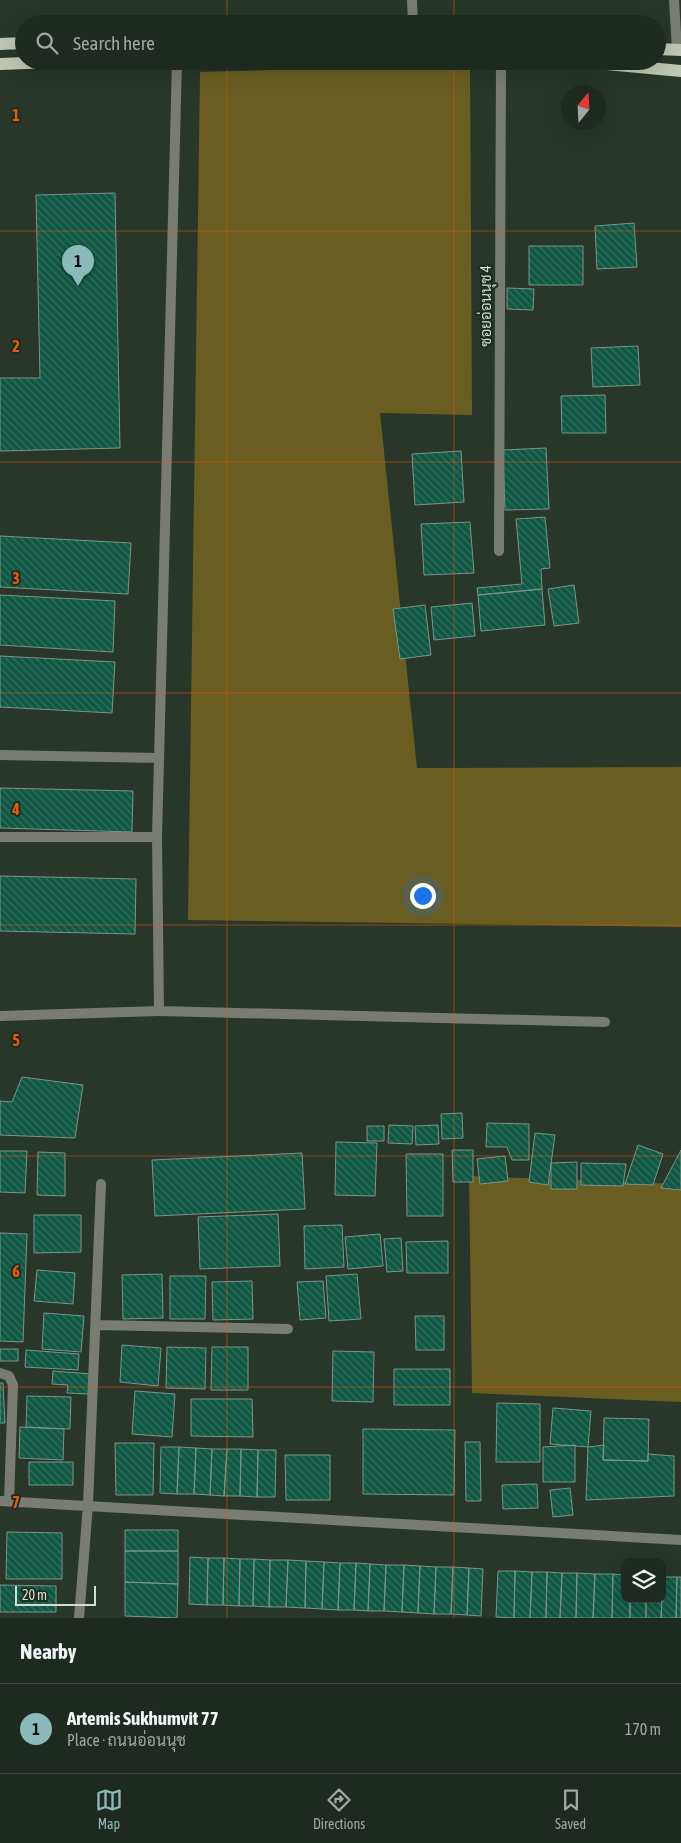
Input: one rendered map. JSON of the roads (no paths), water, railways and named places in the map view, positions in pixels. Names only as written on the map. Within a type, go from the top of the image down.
[{"type":"main road","points":[[0,44],[15,44]]},
{"type":"main road","points":[[666,49],[679,50]]},
{"type":"main road","points":[[0,64],[15,62]]},
{"type":"main road","points":[[666,70],[681,71]]},
{"type":"street","points":[[412,0],[413,15]]},
{"type":"street","points":[[674,0],[679,50]]},
{"type":"street","points":[[159,1011],[157,837],[177,70]]},
{"type":"street","name":"ซอยอ่อนนุช 4","points":[[499,551],[501,70]]},
{"type":"street","points":[[0,756],[159,758]]},
{"type":"street","points":[[0,836],[157,837]]},
{"type":"street","points":[[0,1016],[159,1011],[605,1022]]},
{"type":"street","points":[[79,1618],[88,1505],[101,1184]]},
{"type":"street","points":[[96,1325],[288,1329]]},
{"type":"street","points":[[0,1373],[9,1376],[13,1385],[4,1501],[681,1540]]},
{"type":"place","name":"Artemis Sukhumvit 77","points":[[78,286]]}]
